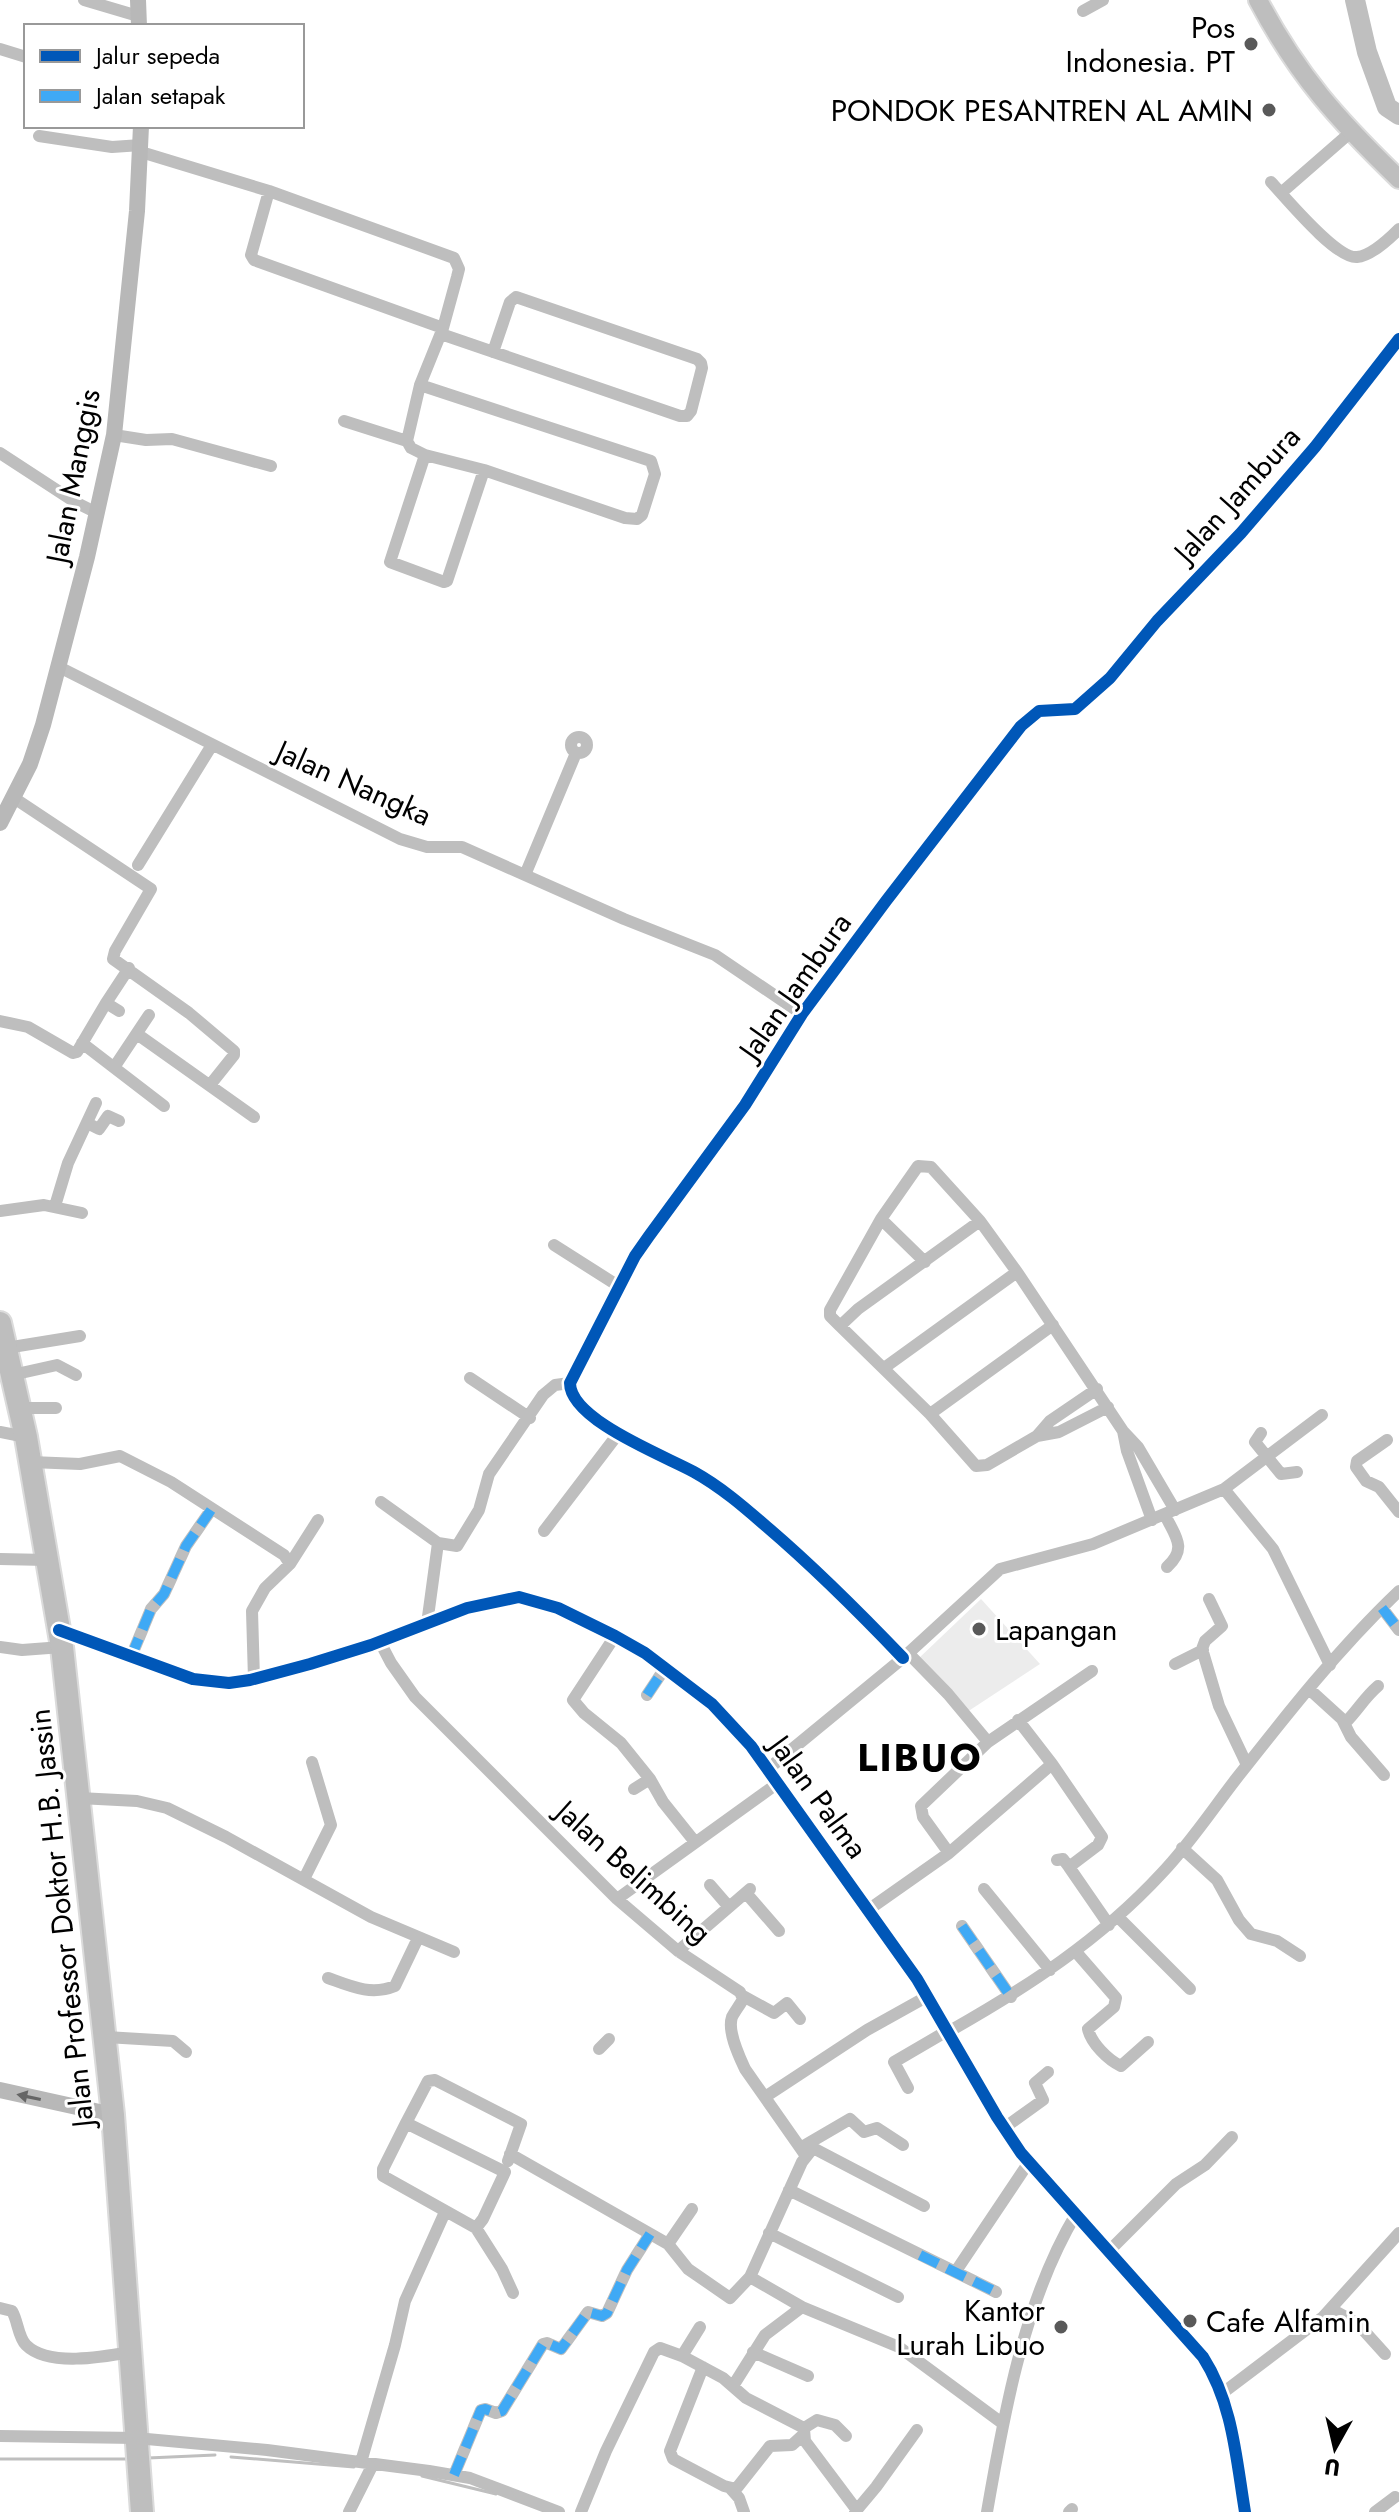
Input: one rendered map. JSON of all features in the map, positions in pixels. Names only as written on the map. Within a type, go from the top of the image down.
[{"type":"highway","name":"Jalan Professor Doktor H.B. Jassin","points":[[0,1323],[31,1462],[60,1639],[79,1798],[113,2115],[142,2512]]},
{"type":"main road","points":[[1258,0],[1296,67],[1351,132],[1399,179]]},
{"type":"street","points":[[84,0],[138,14]]},
{"type":"street","points":[[1083,11],[1103,0]]},
{"type":"street","points":[[0,49],[24,56]]},
{"type":"street","name":"Jalan Manggis","points":[[0,823],[30,764],[59,667],[114,435],[141,128]]},
{"type":"street","points":[[1281,193],[1351,132]]},
{"type":"street","points":[[39,136],[141,148],[454,258],[459,269],[442,331],[420,385],[407,441]]},
{"type":"street","points":[[1271,182],[1339,251],[1350,257],[1366,255],[1399,229]]},
{"type":"street","points":[[269,191],[251,255],[254,260],[493,352],[680,416],[687,416],[691,411],[702,368],[697,359],[516,297],[510,302],[493,352]]},
{"type":"street","name":"Jalan Jambura","points":[[570,1383],[642,1246],[745,1105],[802,1014],[1021,726],[1039,711],[1079,706],[1110,678],[1296,469],[1399,339]]},
{"type":"street","points":[[344,421],[407,441],[411,448],[425,455],[484,470],[632,519],[642,515],[655,474],[651,461],[420,385]]},
{"type":"street","points":[[114,435],[146,440],[172,439],[271,466]]},
{"type":"street","points":[[0,453],[97,513]]},
{"type":"street","points":[[425,455],[390,562],[444,582],[447,581],[484,470]]},
{"type":"street","name":"Jalan Nangka","points":[[59,667],[400,839],[427,847],[462,847],[675,941],[715,955],[802,1014]]},
{"type":"street","points":[[138,865],[212,745]]},
{"type":"street","points":[[525,875],[576,753]]},
{"type":"street","points":[[14,798],[151,889],[113,959],[189,1013],[234,1051],[210,1085]]},
{"type":"street","points":[[0,1021],[28,1027],[73,1053],[77,1052],[129,968]]},
{"type":"street","points":[[106,1003],[119,1011]]},
{"type":"street","points":[[115,1066],[149,1015]]},
{"type":"street","points":[[137,1034],[254,1117]]},
{"type":"street","points":[[82,1043],[164,1106]]},
{"type":"street","points":[[55,1206],[68,1163],[96,1103]]},
{"type":"street","points":[[87,1123],[99,1129],[108,1116],[119,1121]]},
{"type":"street","points":[[1097,1389],[1050,1421],[1037,1436],[987,1465],[976,1466],[930,1414],[830,1316],[830,1310],[881,1219],[914,1169],[921,1164],[931,1167],[980,1221],[1097,1389],[1123,1431],[1138,1447],[1170,1512],[1179,1549],[1178,1555],[1167,1567]]},
{"type":"street","points":[[0,1211],[55,1206],[82,1213]]},
{"type":"street","points":[[881,1219],[925,1262]]},
{"type":"street","points":[[840,1326],[858,1309],[980,1221]]},
{"type":"street","points":[[554,1245],[620,1287]]},
{"type":"street","points":[[884,1368],[1017,1272]]},
{"type":"street","points":[[930,1414],[1053,1325]]},
{"type":"street","points":[[6,1348],[80,1336]]},
{"type":"street","points":[[12,1375],[57,1365],[76,1375]]},
{"type":"street","points":[[470,1378],[530,1418]]},
{"type":"street","points":[[381,1502],[438,1543],[455,1546],[479,1510],[489,1474],[547,1390],[555,1385],[570,1383],[571,1393],[581,1407],[618,1434],[697,1474],[731,1497],[838,1590],[948,1694],[988,1742]]},
{"type":"street","points":[[1079,1401],[1089,1416]]},
{"type":"street","points":[[1037,1436],[1059,1432],[1108,1407]]},
{"type":"street","points":[[20,1408],[56,1408]]},
{"type":"street","points":[[768,1769],[905,1656],[1000,1569],[1093,1544],[1224,1489],[1322,1415]]},
{"type":"street","points":[[1123,1431],[1152,1520]]},
{"type":"street","points":[[0,1432],[26,1437]]},
{"type":"street","points":[[1261,1433],[1255,1442],[1266,1458],[1281,1474],[1297,1472]]},
{"type":"street","points":[[544,1531],[618,1434]]},
{"type":"street","points":[[1387,1440],[1357,1461],[1356,1467],[1366,1481],[1379,1487],[1399,1512]]},
{"type":"street","points":[[31,1462],[80,1464],[120,1456],[171,1482],[267,1543],[284,1555],[290,1564]]},
{"type":"street","points":[[1224,1489],[1273,1549],[1330,1665]]},
{"type":"street","points":[[131,1657],[151,1609],[164,1594],[186,1546],[211,1510]]},
{"type":"street","points":[[254,1679],[252,1611],[265,1588],[290,1564],[318,1520]]},
{"type":"street","points":[[427,1624],[438,1543]]},
{"type":"street","points":[[0,1559],[47,1560]]},
{"type":"street","points":[[908,2088],[894,2062],[1011,1997],[1076,1952],[1162,1873],[1309,1689],[1399,1591]]},
{"type":"street","name":"Jalan Palma","points":[[60,1639],[131,1657],[193,1679],[229,1683],[254,1679],[380,1642],[467,1608],[519,1597],[558,1608],[615,1636],[665,1668],[722,1713],[768,1769],[928,1996],[1004,2128],[1029,2162],[1203,2357],[1216,2378],[1229,2413],[1245,2512]]},
{"type":"street","points":[[1209,1599],[1222,1626],[1205,1641],[1203,1650],[1219,1706],[1247,1765]]},
{"type":"street","points":[[1382,1608],[1399,1630]]},
{"type":"street","points":[[615,1636],[573,1700],[621,1743],[695,1842]]},
{"type":"street","points":[[0,1647],[22,1650],[60,1639]]},
{"type":"street","name":"Jalan Belimbing","points":[[380,1642],[415,1697],[617,1899],[678,1951],[743,1996],[774,2013],[787,2003],[800,2019]]},
{"type":"street","points":[[1175,1664],[1203,1650]]},
{"type":"street","points":[[647,1695],[665,1668]]},
{"type":"street","points":[[949,1853],[923,1817],[921,1806],[988,1742],[1092,1671]]},
{"type":"street","points":[[1345,1723],[1362,1707],[1364,1698],[1378,1686]]},
{"type":"street","points":[[1309,1689],[1345,1723],[1351,1737],[1384,1775]]},
{"type":"street","points":[[1018,1720],[1102,1837],[1098,1845],[1069,1867]]},
{"type":"street","points":[[304,1879],[331,1825],[312,1762]]},
{"type":"street","points":[[868,1910],[949,1853],[1052,1764]]},
{"type":"street","points":[[634,1789],[650,1779]]},
{"type":"street","points":[[617,1899],[778,1783]]},
{"type":"street","points":[[79,1798],[137,1801],[167,1808],[371,1917],[454,1952]]},
{"type":"street","points":[[1182,1848],[1217,1880],[1239,1920],[1251,1934],[1277,1941],[1300,1956]]},
{"type":"street","points":[[1057,1860],[1063,1859],[1113,1921],[1190,1989]]},
{"type":"street","points":[[710,1885],[729,1907]]},
{"type":"street","points":[[984,1889],[1050,1970]]},
{"type":"street","points":[[678,1951],[748,1891],[779,1931]]},
{"type":"street","points":[[962,1926],[1011,1997]]},
{"type":"street","points":[[328,1978],[367,1991],[389,1989],[395,1986],[418,1938]]},
{"type":"street","points":[[1076,1952],[1116,1998],[1114,2007],[1088,2029],[1089,2036],[1117,2065],[1123,2065],[1148,2042]]},
{"type":"street","points":[[743,1996],[731,2025],[745,2069],[804,2152]]},
{"type":"street","points":[[765,2097],[867,2030],[928,1996]]},
{"type":"street","points":[[106,2037],[173,2041],[186,2052]]},
{"type":"street","points":[[599,2049],[609,2039]]},
{"type":"street","points":[[1004,2128],[1043,2099],[1035,2083],[1048,2072]]},
{"type":"street","points":[[476,2228],[505,2172],[521,2124],[435,2080],[428,2081],[383,2169],[383,2176],[476,2228],[513,2293]]},
{"type":"street","points":[[0,2090],[113,2115]]},
{"type":"street","points":[[510,2154],[668,2244],[688,2269],[730,2298],[750,2277],[804,2152],[850,2119],[864,2132],[877,2128],[903,2145]]},
{"type":"street","points":[[406,2123],[505,2172]]},
{"type":"street","points":[[1110,2250],[1176,2184],[1205,2165],[1232,2137]]},
{"type":"street","points":[[804,2152],[819,2148],[924,2206]]},
{"type":"street","points":[[956,2271],[1029,2162]]},
{"type":"street","points":[[789,2190],[996,2292]]},
{"type":"street","points":[[668,2244],[692,2209]]},
{"type":"street","points":[[349,2512],[367,2463],[410,2284],[445,2212]]},
{"type":"street","points":[[987,2512],[1002,2423],[1036,2307],[1051,2263],[1076,2214]]},
{"type":"street","points":[[769,2233],[898,2297]]},
{"type":"street","points":[[1220,2395],[1331,2309],[1399,2233]]},
{"type":"street","points":[[454,2475],[481,2410],[502,2411],[543,2344],[561,2349],[588,2312],[602,2316],[607,2313],[627,2270],[650,2234]]},
{"type":"street","points":[[750,2277],[802,2307],[899,2347],[1002,2423]]},
{"type":"street","points":[[733,2386],[765,2335],[802,2307]]},
{"type":"street","points":[[0,2308],[12,2311],[26,2345],[46,2354],[60,2358],[94,2358],[130,2352]]},
{"type":"street","points":[[1331,2309],[1357,2323],[1385,2354]]},
{"type":"street","points":[[682,2356],[700,2327]]},
{"type":"street","points":[[581,2512],[606,2451],[654,2352],[660,2348],[703,2367],[746,2398],[804,2432]]},
{"type":"street","points":[[753,2352],[808,2376]]},
{"type":"street","points":[[703,2367],[670,2455],[731,2489],[739,2498],[744,2512]]},
{"type":"street","points":[[731,2489],[740,2487],[770,2446],[792,2445],[817,2420],[835,2425],[846,2436]]},
{"type":"street","points":[[804,2432],[805,2441],[855,2510],[876,2487],[917,2430]]},
{"type":"street","points":[[0,2436],[267,2450],[367,2463],[454,2475],[511,2492],[559,2512]]},
{"type":"street","points":[[1375,2512],[1395,2497]]},
{"type":"shaded area","name":"Lapangan","points":[[981,1599],[1040,1664],[967,1712],[918,1659]]},
{"type":"waterway","points":[[1355,0],[1367,52],[1387,107],[1399,115]]},
{"type":"waterway","points":[[148,2458],[215,2455]]},
{"type":"waterway","points":[[231,2457],[354,2467]]},
{"type":"waterway","points":[[0,2459],[128,2459]]},
{"type":"waterway","points":[[422,2476],[496,2494]]},
{"type":"marked path","points":[[131,1657],[151,1609],[164,1594],[186,1546],[211,1510]]},
{"type":"marked path","points":[[1382,1608],[1399,1630]]},
{"type":"marked path","points":[[647,1695],[665,1668]]},
{"type":"marked path","points":[[962,1926],[1011,1997]]},
{"type":"marked path","points":[[454,2475],[481,2410],[502,2411],[543,2344],[561,2349],[588,2312],[602,2316],[607,2313],[627,2270],[650,2234]]},
{"type":"marked path","points":[[920,2255],[996,2292]]},
{"type":"cycle path","points":[[903,1658],[820,1574],[741,1505],[694,1472],[602,1423],[574,1397],[570,1383],[635,1256],[745,1105],[802,1014],[1021,726],[1039,711],[1075,709],[1110,678],[1157,621],[1241,533],[1315,447],[1399,339]]},
{"type":"cycle path","points":[[59,1630],[193,1679],[229,1683],[310,1664],[371,1645],[467,1608],[519,1597],[558,1608],[645,1653],[712,1704],[751,1746],[917,1979],[1021,2153],[1203,2357],[1227,2412],[1245,2512]]},
{"type":"place","name":"Pos Indonesia. PT","points":[[1251,44]]},
{"type":"place","name":"PONDOK PESANTREN AL AMIN","points":[[1269,110]]},
{"type":"place","name":"Lapangan","points":[[979,1629]]},
{"type":"place","name":"Cafe Alfamin","points":[[1190,2321]]},
{"type":"place","name":"Kantor Lurah Libuo","points":[[1061,2327]]},
{"type":"district","name":"LIBUO","points":[[920,1757]]}]
